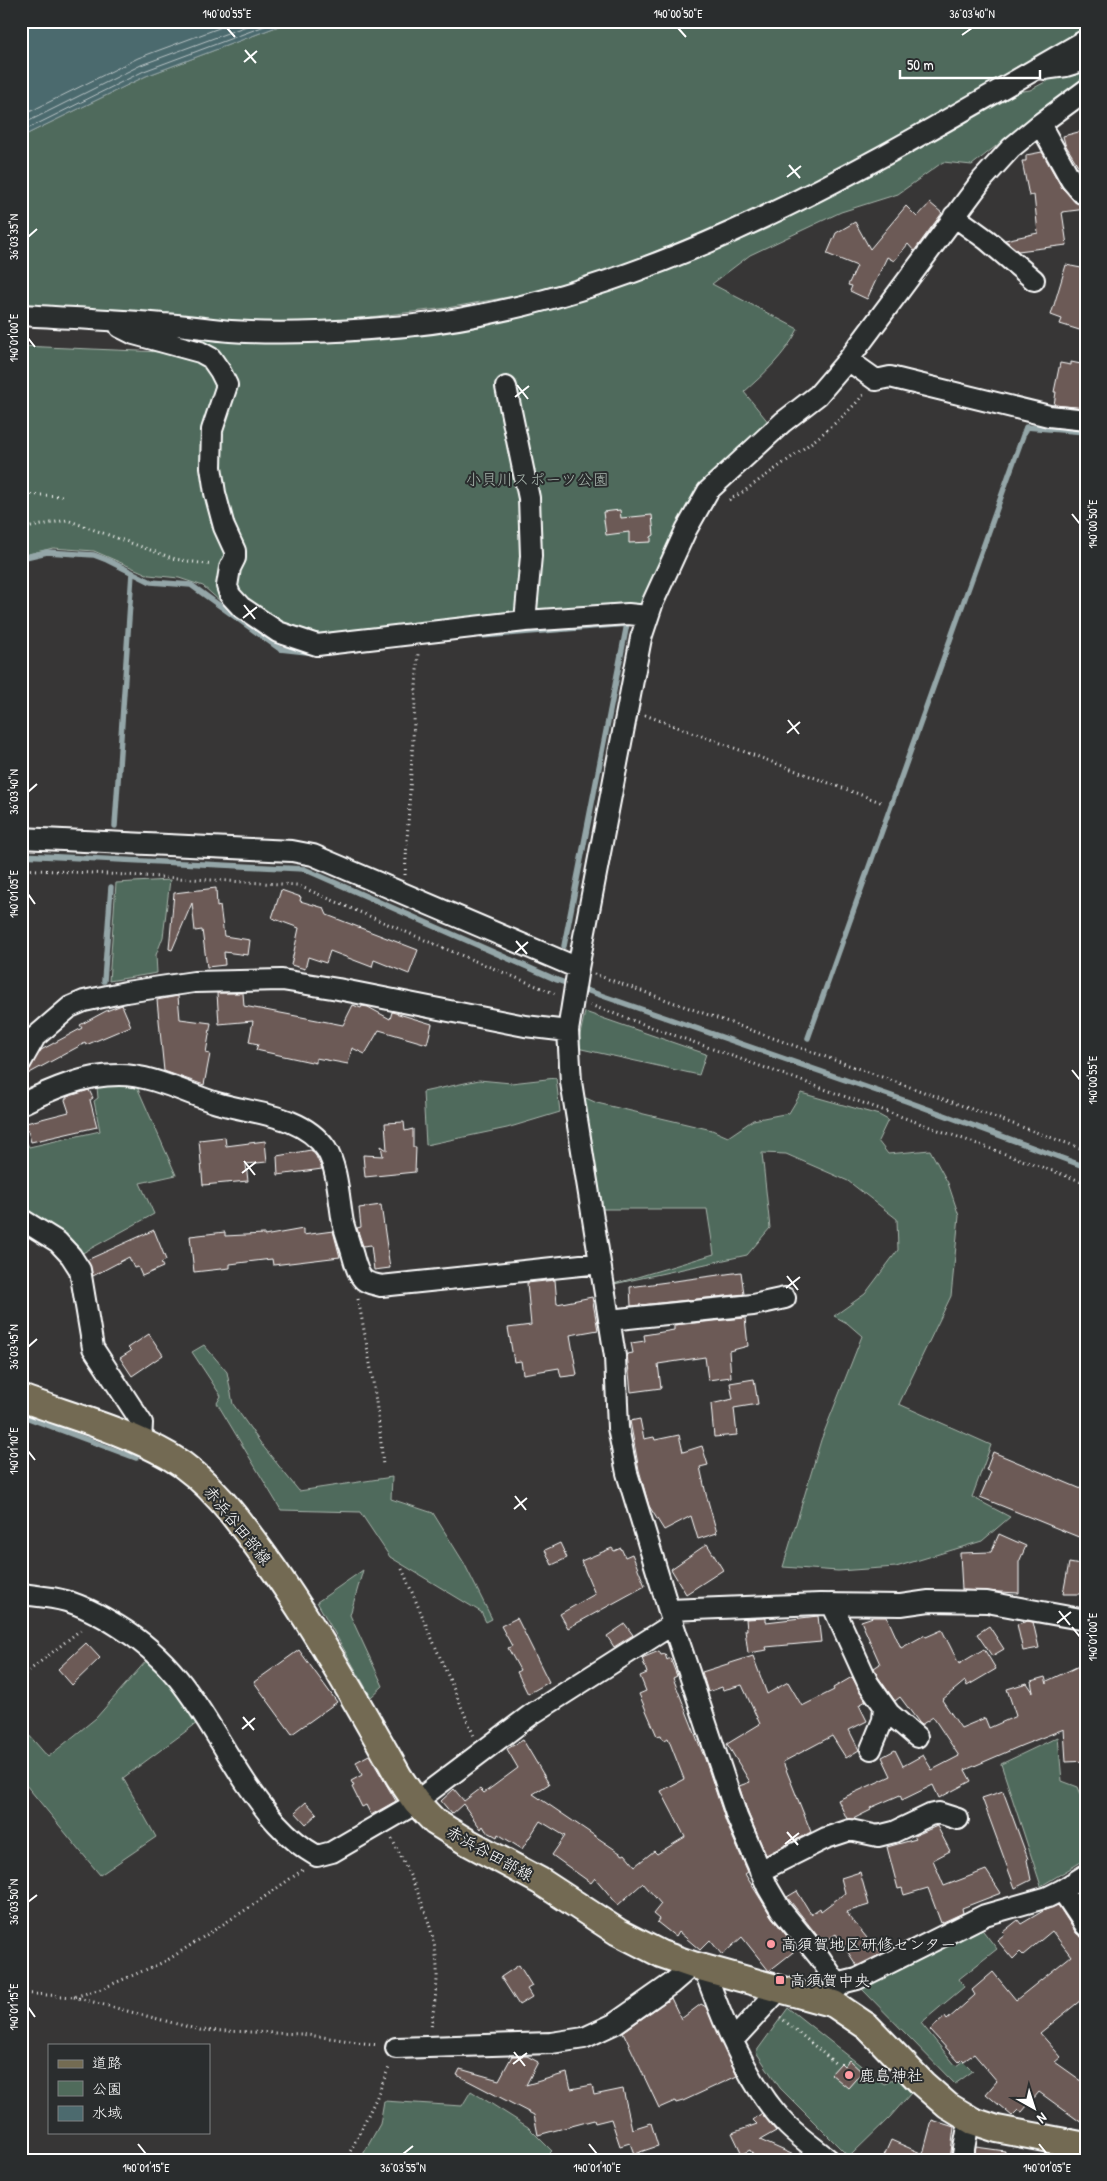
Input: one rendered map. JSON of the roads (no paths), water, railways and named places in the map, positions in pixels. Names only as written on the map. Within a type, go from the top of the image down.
[{"type":"main road","name":"赤浜谷田部線","points":[[21,1398],[141,1442],[170,1457],[200,1480],[232,1513],[296,1600],[416,1802],[435,1822],[540,1881],[618,1932],[661,1954],[699,1966],[772,1997],[835,1997],[868,2027],[923,2084],[948,2106],[973,2121],[997,2129],[1086,2146]]},
{"type":"street","points":[[21,314],[232,331],[350,330],[410,326],[492,312],[562,295],[630,273],[732,232],[780,209],[949,120],[1086,40]]},
{"type":"street","points":[[1036,70],[1066,66],[1086,60]]},
{"type":"street","points":[[835,1997],[834,1979],[820,1958],[781,1910],[760,1871],[737,1817],[671,1617],[627,1473],[618,1428],[614,1356],[609,1320],[571,1082],[568,1031],[576,979],[641,638],[648,616],[686,530],[708,491],[783,422],[818,395],[848,360],[954,216],[982,180],[1011,148],[1086,90]]},
{"type":"street","points":[[1040,124],[1071,180],[1082,193]]},
{"type":"street","points":[[954,216],[987,240],[1034,280]]},
{"type":"street","points":[[107,321],[134,334],[200,352],[211,358],[220,371],[226,385],[212,430],[211,467],[215,493],[224,527],[235,551],[235,558],[230,568],[227,586],[230,595],[241,607],[278,632],[317,645],[525,621],[628,614],[648,616]]},
{"type":"street","points":[[848,360],[876,380],[890,377],[1049,416],[1086,420]]},
{"type":"street","points":[[506,387],[529,498],[531,556],[525,621]]},
{"type":"street","points":[[21,838],[292,851],[313,855],[404,893],[576,979]]},
{"type":"street","points":[[21,1062],[35,1037],[70,1007],[84,1001],[126,992],[194,982],[282,980],[348,990],[525,1026],[568,1031]]},
{"type":"street","points":[[21,1104],[72,1081],[118,1075],[147,1078],[218,1103],[250,1109],[305,1129],[322,1143],[332,1162],[344,1225],[362,1279],[381,1286],[600,1264]]},
{"type":"street","points":[[21,1219],[58,1242],[71,1256],[80,1270],[93,1348],[142,1423],[141,1442]]},
{"type":"street","points":[[609,1320],[753,1305],[785,1298]]},
{"type":"street","points":[[21,1594],[67,1601],[99,1615],[138,1638],[163,1660],[187,1688],[267,1813],[288,1836],[317,1856],[332,1852],[416,1802],[480,1751],[671,1617],[832,1604],[901,1605],[929,1601],[987,1602],[1086,1620]]},
{"type":"street","points":[[832,1604],[868,1683],[889,1713],[917,1737]]},
{"type":"street","points":[[871,1750],[883,1720],[884,1706]]},
{"type":"street","points":[[760,1871],[826,1838],[850,1830],[878,1836],[894,1832],[930,1815],[939,1813],[958,1820]]},
{"type":"street","points":[[835,1997],[845,1982],[857,1979],[985,1915],[1048,1897],[1086,1875]]},
{"type":"street","points":[[1062,1890],[1086,1926]]},
{"type":"street","points":[[396,2048],[551,2043],[584,2038],[614,2024],[699,1966],[755,2083],[788,2126],[829,2160]]},
{"type":"street","points":[[734,2039],[772,1997]]},
{"type":"street","points":[[962,2160],[967,2132],[973,2121]]},
{"type":"water","points":[[21,21],[292,21],[146,76],[21,137]]},
{"type":"waterway","points":[[808,1038],[1026,427],[1086,432]]},
{"type":"waterway","points":[[21,558],[47,552],[94,555],[151,582],[191,585],[280,649],[316,653]]},
{"type":"waterway","points":[[115,826],[132,573]]},
{"type":"waterway","points":[[482,636],[627,624],[564,946]]},
{"type":"waterway","points":[[21,855],[304,869],[557,980],[906,1101],[1086,1167]]},
{"type":"waterway","points":[[104,981],[111,887]]},
{"type":"waterway","points":[[23,1416],[136,1458]]},
{"type":"place","name":"高須賀地区研修センター","points":[[771,1944]]},
{"type":"place","name":"高須賀中央","points":[[780,1980]]},
{"type":"place","name":"鹿島神社","points":[[849,2075]]},
{"type":"park label","name":"小貝川スポーツ公園","points":[[537,479]]}]
